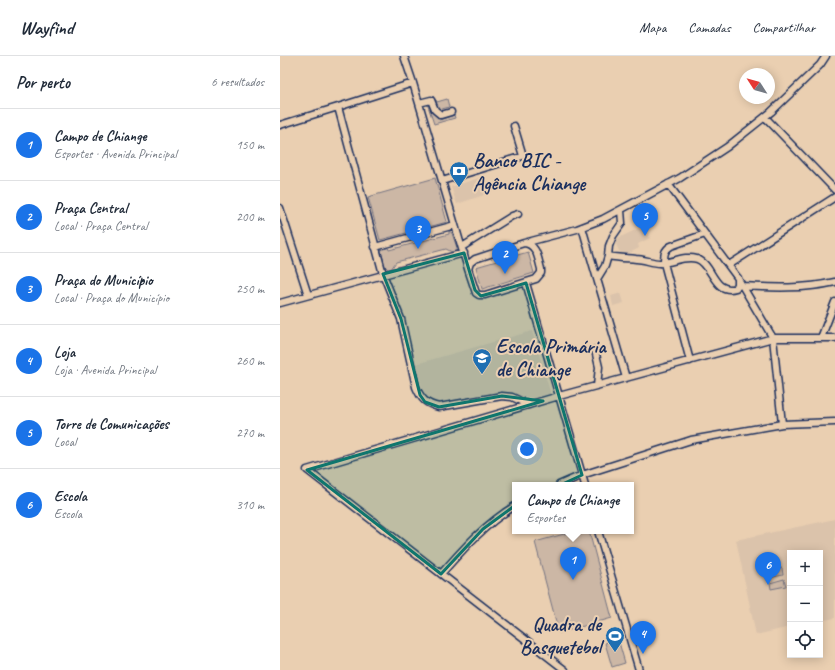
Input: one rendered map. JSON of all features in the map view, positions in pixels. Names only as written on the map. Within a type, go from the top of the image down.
[{"type":"street","points":[[404,56],[476,293],[482,296],[536,279],[541,273],[541,269],[534,248],[524,243]]},
{"type":"street","points":[[468,269],[470,263],[475,259],[524,243],[582,227],[603,219],[668,184],[727,147],[765,117],[820,65],[826,56]]},
{"type":"street","points":[[280,126],[413,84]]},
{"type":"street","points":[[419,103],[431,100],[435,110],[441,115],[451,112]]},
{"type":"street","points":[[338,107],[383,274],[401,319],[416,387],[424,402],[439,407],[502,396],[512,397],[529,405]]},
{"type":"street","points":[[765,117],[835,190]]},
{"type":"street","points":[[442,181],[523,156],[514,126]]},
{"type":"street","points":[[668,184],[729,265],[774,338],[782,424]]},
{"type":"street","points":[[729,265],[835,197]]},
{"type":"street","points":[[280,208],[308,295]]},
{"type":"street","points":[[597,279],[605,266],[611,241],[622,223],[621,210]]},
{"type":"street","points":[[280,303],[463,250],[512,216],[518,214]]},
{"type":"street","points":[[376,247],[455,225]]},
{"type":"street","points":[[582,227],[626,378]]},
{"type":"street","points":[[690,361],[664,263],[664,253],[666,249],[706,234]]},
{"type":"street","points":[[608,256],[659,263],[686,258],[699,259],[706,266],[716,282],[724,287],[732,289],[736,288],[738,284],[737,277]]},
{"type":"street","points":[[743,286],[771,288],[825,285],[835,282]]},
{"type":"street","points":[[526,283],[584,482]]},
{"type":"street","points":[[821,338],[835,302]]},
{"type":"street","points":[[565,670],[306,470],[558,396],[774,338],[835,338]]},
{"type":"street","points":[[595,350],[599,367],[597,386]]},
{"type":"street","points":[[566,482],[582,475],[691,440],[782,424],[835,422]]},
{"type":"street","points":[[441,574],[483,529],[512,508]]},
{"type":"street","points":[[599,534],[639,670]]},
{"type":"highlighted area","points":[[464,253],[475,290],[481,296],[526,283],[582,475],[513,507],[483,529],[441,574],[307,470],[543,401],[502,396],[439,407],[425,402],[420,395],[401,319],[383,274]]},
{"type":"shaded area","points":[[447,99],[449,107],[442,109],[441,112],[437,109],[434,100],[437,102]]},
{"type":"shaded area","points":[[427,103],[431,103],[435,115],[437,115],[439,120],[454,115],[455,118],[434,124]]},
{"type":"shaded area","points":[[435,178],[447,222],[380,240],[368,197]]},
{"type":"shaded area","points":[[479,178],[484,195],[457,204],[451,187]]},
{"type":"shaded area","points":[[644,226],[650,238],[638,244],[639,248],[622,257],[614,240]]},
{"type":"shaded area","points":[[449,231],[452,233],[457,248],[455,251],[452,252],[446,249],[396,262],[391,269],[388,269],[385,266],[381,251],[383,248],[388,247],[389,250],[449,234]]},
{"type":"shaded area","points":[[528,252],[534,273],[482,289],[476,267]]},
{"type":"shaded area","points":[[621,293],[624,303],[613,306],[611,296]]},
{"type":"shaded area","name":"Escola Primária de Chiange","points":[[532,331],[551,395],[530,402],[512,394],[502,392],[443,404],[429,401],[424,395],[416,364]]},
{"type":"shaded area","points":[[835,519],[835,618],[823,620],[823,550],[787,550],[787,628],[756,635],[736,540]]},
{"type":"shaded area","points":[[564,534],[590,534],[612,618],[559,633],[535,542]]},
{"type":"shaded area","points":[[782,568],[783,575],[769,578],[768,571]]},
{"type":"shaded area","points":[[784,579],[786,586],[771,589],[770,583]]},
{"type":"shaded area","name":"Quadra de Basquetebol","points":[[618,639],[625,663],[612,667],[605,643]]},
{"type":"place","name":"Banco BIC - Agência Chiange","points":[[459,188]]},
{"type":"place","name":"Torre de Comunicações","points":[[645,236]]},
{"type":"place","name":"Praça do Município","points":[[418,249]]},
{"type":"place","name":"Praça Central","points":[[505,274]]},
{"type":"place","name":"Escola Primária de Chiange","points":[[482,375]]},
{"type":"place","name":"Campo de Chiange","points":[[573,580]]},
{"type":"place","name":"Escola","points":[[768,585]]},
{"type":"place","name":"Quadra de Basquetebol","points":[[615,653]]},
{"type":"place","name":"Loja","points":[[643,654]]}]
